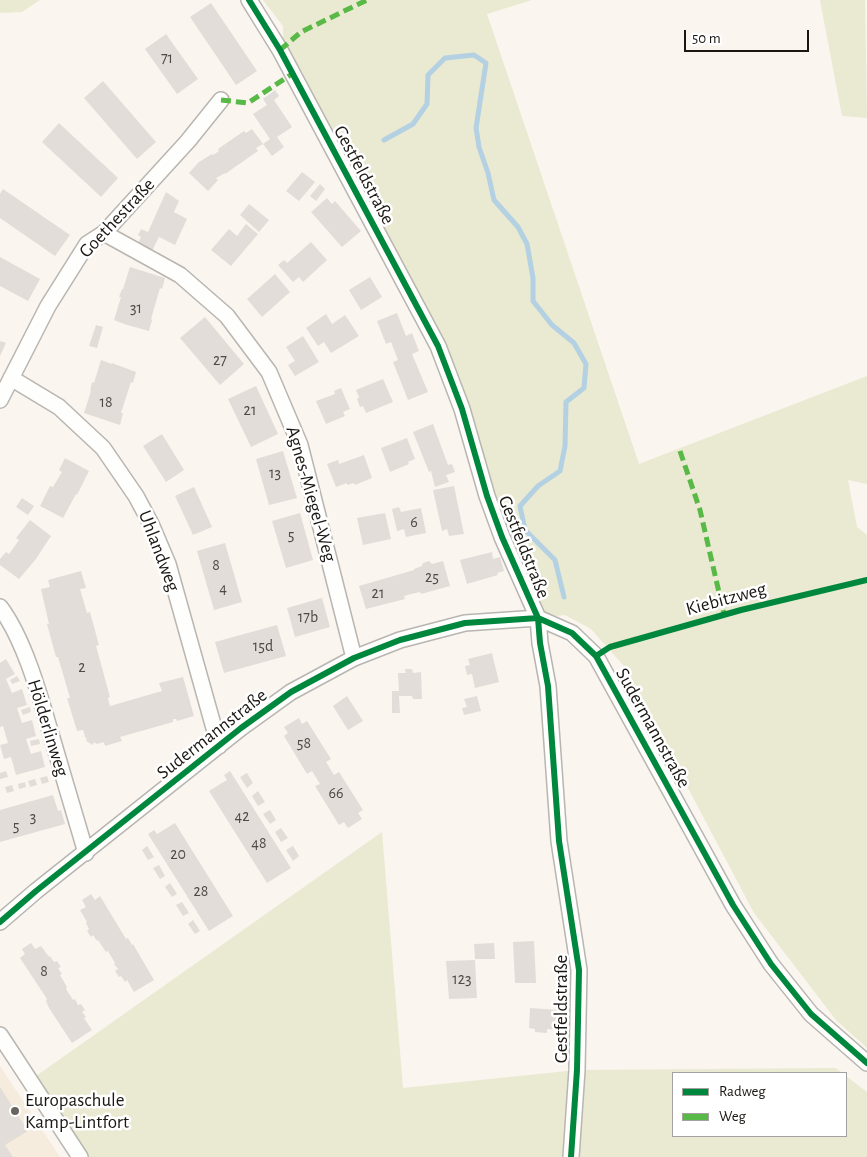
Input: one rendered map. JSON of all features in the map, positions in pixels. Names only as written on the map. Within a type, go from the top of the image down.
[{"type":"street","name":"Gestfeldstraße","points":[[249,0],[280,50],[438,346],[462,409],[487,496],[499,529],[538,618],[540,643],[548,686],[559,841],[579,970],[577,1070],[572,1157]]},
{"type":"street","name":"Goethestraße","points":[[0,400],[48,306],[87,244],[104,234],[188,141],[221,100]]},
{"type":"street","name":"Agnes-Miegel-Weg","points":[[104,234],[180,275],[228,316],[269,372],[300,445],[354,658]]},
{"type":"street","name":"Uhlandweg","points":[[11,378],[59,407],[103,448],[131,488],[152,524],[168,564],[219,746]]},
{"type":"street","name":"Hölderlinweg","points":[[0,607],[6,615],[20,646],[38,692],[86,853]]},
{"type":"street","name":"Sudermannstraße","points":[[0,922],[219,746],[291,692],[354,658],[400,640],[465,623],[538,618],[572,633],[596,656],[733,905],[771,964],[811,1014],[867,1064]]},
{"type":"street","points":[[0,1035],[80,1157]]},
{"type":"shaded area","name":"Europaschule Kamp-Lintfort","points":[[0,1066],[60,1157],[0,1157]]},
{"type":"green space","points":[[0,0],[40,0],[22,12],[0,13]]},
{"type":"green space","points":[[263,0],[532,0],[487,14],[639,464],[867,376],[867,484],[848,480],[857,527],[867,535],[867,1048],[836,1020],[754,913],[623,665],[591,629],[565,615],[538,618],[462,409],[353,184],[302,71],[283,53],[283,26]]},
{"type":"green space","points":[[820,0],[865,0],[867,118],[842,116]]},
{"type":"green space","points":[[382,832],[403,1088],[577,1070],[835,1068],[841,1072],[672,1072],[672,1137],[847,1137],[847,1077],[867,1092],[867,1157],[80,1157],[29,1081]]},
{"type":"building","points":[[211,3],[257,71],[236,85],[190,17]]},
{"type":"building","points":[[166,34],[198,79],[177,94],[145,49]]},
{"type":"building","points":[[103,81],[156,142],[137,159],[84,98]]},
{"type":"building","points":[[275,90],[279,96],[274,100],[292,127],[277,137],[284,147],[272,156],[263,144],[270,139],[253,114],[267,105],[263,99]]},
{"type":"building","points":[[59,123],[118,178],[101,197],[42,142]]},
{"type":"building","points":[[252,129],[263,144],[256,148],[258,151],[225,174],[216,178],[218,180],[208,191],[189,173],[199,162],[219,151],[218,149],[244,131],[246,133]]},
{"type":"building","points":[[302,172],[315,182],[299,201],[286,191]]},
{"type":"building","points":[[320,184],[325,189],[316,201],[310,196]]},
{"type":"building","points":[[3,189],[70,235],[55,256],[0,218],[0,194]]},
{"type":"building","points":[[166,192],[179,201],[174,212],[187,219],[175,245],[159,237],[152,251],[138,243],[141,237],[138,235],[141,229],[148,232]]},
{"type":"building","points":[[327,198],[332,204],[335,201],[361,231],[342,247],[311,212]]},
{"type":"building","points":[[249,204],[269,220],[259,232],[240,215]]},
{"type":"building","points":[[246,224],[258,234],[231,266],[211,250],[229,229],[237,236]]},
{"type":"building","points":[[311,242],[327,260],[303,282],[299,277],[293,282],[278,265],[284,260],[287,263]]},
{"type":"building","points":[[0,257],[40,279],[28,301],[0,286]]},
{"type":"building","points":[[130,267],[165,278],[162,289],[160,288],[149,331],[114,320],[121,297],[119,297]]},
{"type":"building","points":[[275,274],[290,292],[262,317],[247,299]]},
{"type":"building","points":[[370,277],[382,297],[361,310],[349,290]]},
{"type":"building","points":[[397,313],[406,336],[412,333],[419,351],[412,354],[428,392],[408,400],[393,362],[398,360],[391,342],[386,344],[377,321]]},
{"type":"building","points":[[326,314],[332,324],[345,315],[359,336],[331,353],[324,342],[318,346],[306,328]]},
{"type":"building","points":[[205,317],[244,364],[220,385],[180,338]]},
{"type":"building","points":[[96,325],[103,327],[97,348],[89,346]]},
{"type":"building","points":[[303,336],[319,362],[295,376],[288,365],[295,361],[286,347]]},
{"type":"building","points":[[0,342],[6,343],[0,356]]},
{"type":"building","points":[[101,360],[136,372],[121,413],[123,413],[120,425],[84,413],[92,382],[94,383]]},
{"type":"building","points":[[383,379],[393,402],[366,413],[363,406],[360,407],[356,390]]},
{"type":"building","points":[[256,386],[278,434],[251,447],[228,399]]},
{"type":"building","points":[[341,388],[350,409],[343,412],[345,416],[326,424],[316,401],[335,394],[334,391]]},
{"type":"building","points":[[433,424],[448,465],[452,464],[455,472],[446,475],[449,482],[435,487],[431,471],[429,472],[413,432]]},
{"type":"building","points":[[162,434],[184,470],[166,482],[143,446]]},
{"type":"building","points":[[407,438],[415,459],[408,462],[409,464],[390,472],[381,448]]},
{"type":"building","points":[[283,451],[297,498],[269,505],[256,459]]},
{"type":"building","points":[[364,455],[372,478],[355,485],[354,483],[347,485],[347,483],[336,487],[327,464],[338,460],[339,464]]},
{"type":"building","points":[[65,458],[89,471],[63,518],[40,506],[50,486],[53,487],[62,472],[59,470]]},
{"type":"building","points":[[454,486],[464,534],[449,536],[447,529],[442,531],[433,490]]},
{"type":"building","points":[[194,487],[212,527],[193,535],[175,496]]},
{"type":"building","points":[[22,498],[34,506],[28,515],[16,507]]},
{"type":"building","points":[[399,507],[401,512],[421,508],[426,533],[406,537],[404,529],[397,531],[392,509]]},
{"type":"building","points":[[300,513],[313,560],[286,568],[272,521]]},
{"type":"building","points":[[385,513],[391,539],[363,545],[357,518]]},
{"type":"building","points":[[30,520],[51,536],[36,559],[19,579],[0,565],[0,559],[6,552],[9,554],[19,540],[16,538]]},
{"type":"building","points":[[225,543],[242,602],[214,610],[197,551]]},
{"type":"building","points":[[492,552],[493,559],[500,557],[504,571],[497,573],[498,575],[467,584],[460,560]]},
{"type":"building","points":[[429,561],[432,564],[443,561],[450,586],[421,594],[420,592],[411,594],[404,596],[405,599],[366,609],[359,586],[414,570]]},
{"type":"building","points":[[81,571],[86,588],[80,589],[87,613],[90,612],[99,645],[96,646],[110,697],[108,698],[110,706],[162,691],[159,683],[183,677],[194,716],[177,721],[173,719],[173,722],[120,737],[122,741],[105,746],[104,742],[97,744],[94,742],[93,745],[86,741],[83,730],[77,731],[67,698],[70,698],[47,624],[49,624],[41,589],[50,587],[48,580]]},
{"type":"building","points":[[322,598],[330,627],[295,637],[287,608]]},
{"type":"building","points":[[277,625],[286,656],[224,673],[215,642]]},
{"type":"building","points":[[492,653],[499,682],[475,688],[472,674],[467,675],[465,666],[470,665],[468,659]]},
{"type":"building","points":[[6,659],[15,674],[6,679],[12,693],[22,689],[27,705],[17,708],[22,723],[32,720],[36,736],[26,739],[31,754],[41,751],[45,767],[16,775],[11,757],[4,759],[0,745],[8,743],[3,726],[0,727],[0,663]]},
{"type":"building","points":[[405,669],[412,669],[413,673],[421,672],[422,699],[413,699],[412,696],[399,696],[400,713],[392,713],[392,691],[399,691],[398,673],[406,673]]},
{"type":"building","points":[[17,676],[20,681],[12,684],[10,680]]},
{"type":"building","points":[[347,696],[363,721],[348,730],[333,706]]},
{"type":"building","points":[[477,696],[481,711],[464,715],[462,708],[467,707],[464,699]]},
{"type":"building","points":[[30,707],[31,712],[23,715],[21,710]]},
{"type":"building","points":[[299,718],[302,724],[307,721],[331,759],[326,762],[334,775],[339,772],[363,810],[358,813],[362,819],[348,828],[344,822],[339,825],[315,786],[320,784],[312,771],[307,774],[284,736],[288,733],[284,727]]},
{"type":"building","points":[[39,739],[40,744],[31,746],[30,741]]},
{"type":"building","points":[[6,771],[8,777],[0,779],[0,773]]},
{"type":"building","points":[[230,771],[291,868],[267,883],[209,791],[227,780],[224,775]]},
{"type":"building","points":[[247,773],[253,783],[247,788],[240,777]]},
{"type":"building","points":[[47,776],[49,782],[42,784],[40,778]]},
{"type":"building","points":[[35,779],[37,785],[30,787],[28,781]]},
{"type":"building","points":[[25,782],[26,787],[19,789],[18,784]]},
{"type":"building","points":[[12,785],[14,791],[7,793],[5,787]]},
{"type":"building","points":[[258,791],[265,802],[258,806],[252,796]]},
{"type":"building","points":[[53,795],[58,811],[61,810],[65,824],[0,842],[0,810]]},
{"type":"building","points":[[270,810],[276,820],[270,824],[263,814]]},
{"type":"building","points":[[175,823],[233,916],[209,931],[148,834],[154,830],[157,834]]},
{"type":"building","points":[[281,828],[288,838],[281,842],[275,832]]},
{"type":"building","points":[[147,846],[154,857],[148,860],[142,850]]},
{"type":"building","points":[[293,846],[299,856],[293,861],[286,850]]},
{"type":"building","points":[[159,865],[165,876],[160,879],[153,868]]},
{"type":"building","points":[[170,883],[177,894],[172,897],[165,887]]},
{"type":"building","points":[[91,894],[95,900],[100,896],[126,939],[128,938],[133,944],[154,980],[134,992],[127,980],[125,982],[115,971],[118,969],[108,951],[106,952],[98,940],[93,935],[91,937],[87,931],[89,929],[87,922],[80,910],[86,907],[82,900]]},
{"type":"building","points":[[182,902],[189,913],[183,916],[176,905]]},
{"type":"building","points":[[193,920],[200,931],[195,934],[188,924]]},
{"type":"building","points":[[534,941],[536,983],[515,983],[513,942]]},
{"type":"building","points":[[31,943],[35,949],[41,946],[54,962],[57,961],[61,967],[58,968],[67,987],[66,989],[73,1000],[75,999],[78,1005],[81,1004],[85,1010],[82,1012],[86,1017],[84,1018],[92,1030],[72,1043],[49,1008],[47,999],[20,958],[25,954],[22,949]]},
{"type":"building","points":[[494,943],[495,959],[475,959],[474,944]]},
{"type":"building","points":[[475,960],[477,998],[449,999],[446,961]]},
{"type":"building","points":[[530,1008],[560,1010],[559,1030],[547,1029],[547,1033],[535,1032],[535,1029],[529,1028]]},
{"type":"building","name":"Europaschule Kamp-Lintfort","points":[[0,1087],[28,1131],[5,1145],[13,1157],[0,1157]]},
{"type":"waterway","points":[[384,140],[413,124],[427,104],[428,75],[445,58],[474,55],[486,63],[476,128],[479,147],[488,173],[494,200],[518,227],[527,244],[533,278],[533,301],[552,325],[574,343],[586,364],[584,388],[566,402],[565,446],[560,471],[538,486],[520,506],[525,530],[555,560],[564,597]]},
{"type":"marked path","points":[[280,50],[301,32],[367,0]]},
{"type":"marked path","points":[[221,100],[248,103],[292,74]]},
{"type":"marked path","points":[[680,451],[700,510],[724,614]]},
{"type":"cycle path","points":[[249,0],[280,50],[438,346],[462,409],[487,496],[502,537],[538,618],[540,643],[548,686],[559,841],[579,970],[577,1070],[571,1157]]},
{"type":"cycle path","name":"Kiebitzweg","points":[[596,656],[610,647],[741,610],[867,580]]},
{"type":"cycle path","points":[[0,922],[36,891],[241,728],[291,692],[354,658],[400,640],[465,623],[538,618],[572,633],[596,656],[733,905],[771,964],[811,1014],[867,1063]]},
{"type":"place","name":"Europaschule Kamp-Lintfort","points":[[15,1111]]}]
